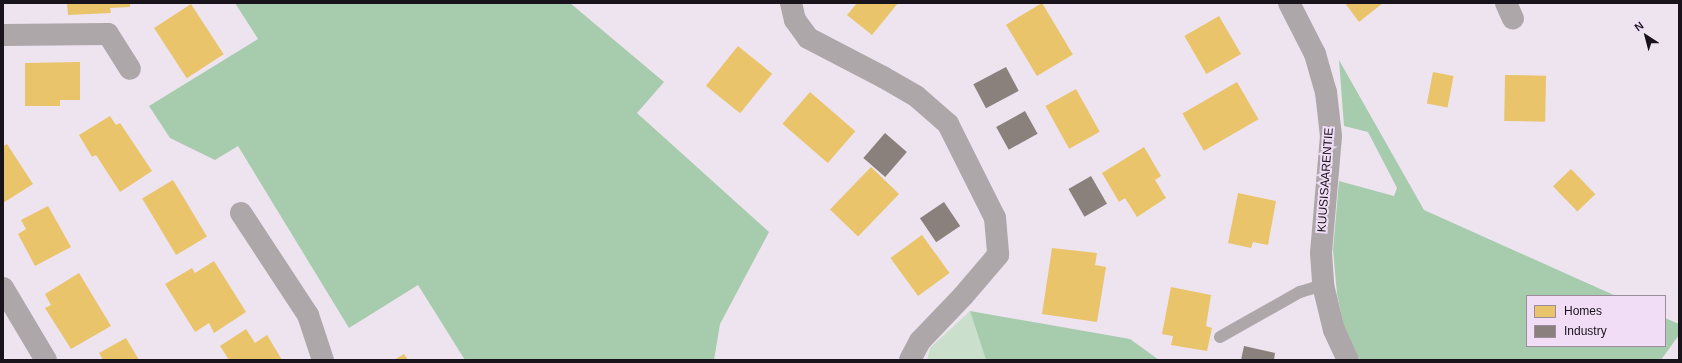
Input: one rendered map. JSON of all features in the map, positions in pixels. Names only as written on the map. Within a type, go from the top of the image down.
[{"type":"street","points":[[791,3],[795,20],[808,38],[916,96],[948,124],[995,218],[998,255],[963,296],[920,341],[910,360]]},
{"type":"street","name":"KUUSISAARENTIE","points":[[1289,3],[1315,54],[1326,92],[1331,136],[1321,253],[1324,285],[1334,330],[1348,360]]},
{"type":"street","points":[[3,35],[108,34],[130,69]]},
{"type":"street","points":[[241,213],[308,315],[323,360]]},
{"type":"street","points":[[3,288],[46,360]]},
{"type":"lane","points":[[1220,337],[1300,292],[1324,285]]},
{"type":"green space","points":[[235,3],[570,3],[664,82],[637,113],[769,232],[720,324],[714,360],[465,360],[418,285],[349,328],[238,146],[215,160],[170,138],[149,106],[258,39]]},
{"type":"green space","points":[[1339,60],[1424,210],[1614,295],[1526,295],[1526,347],[1666,347],[1666,318],[1679,324],[1679,335],[1661,360],[1360,360],[1344,326],[1337,294],[1333,250],[1339,181],[1394,196],[1397,188],[1368,132],[1344,126]]},
{"type":"green space","points":[[970,311],[986,360],[927,360],[930,348]]},
{"type":"green space","points":[[970,311],[1130,339],[1159,360],[986,360]]},
{"type":"building: Homes","points":[[67,3],[130,3],[130,7],[110,8],[111,13],[68,15]]},
{"type":"building: Homes","points":[[857,3],[898,3],[872,35],[847,15]]},
{"type":"building: Homes","points":[[1042,3],[1073,54],[1037,76],[1006,25]]},
{"type":"building: Homes","points":[[1345,3],[1383,3],[1359,22]]},
{"type":"building: Homes","points":[[191,4],[224,54],[187,78],[154,28]]},
{"type":"building: Homes","points":[[1219,16],[1241,54],[1206,74],[1184,36]]},
{"type":"building: Homes","points":[[738,46],[772,74],[740,113],[706,86]]},
{"type":"building: Homes","points":[[80,62],[80,100],[60,100],[60,106],[25,106],[25,63]]},
{"type":"building: Homes","points":[[1433,72],[1454,76],[1448,107],[1427,103]]},
{"type":"building: Homes","points":[[1505,75],[1546,76],[1545,122],[1504,121]]},
{"type":"building: Homes","points":[[1237,82],[1258,119],[1204,151],[1182,114]]},
{"type":"building: Homes","points":[[1076,89],[1100,132],[1069,149],[1045,106]]},
{"type":"building: Homes","points":[[810,92],[855,131],[828,163],[782,124]]},
{"type":"building: Homes","points":[[110,116],[116,125],[120,123],[152,171],[120,192],[96,155],[92,157],[79,135]]},
{"type":"building: Homes","points":[[7,144],[33,184],[3,203],[3,146]]},
{"type":"building: Homes","points":[[1144,147],[1161,176],[1155,180],[1166,198],[1137,217],[1125,198],[1119,202],[1102,173]]},
{"type":"building: Homes","points":[[871,167],[899,194],[858,237],[830,209]]},
{"type":"building: Homes","points":[[1571,169],[1595,194],[1577,212],[1553,186]]},
{"type":"building: Homes","points":[[173,180],[207,237],[176,255],[142,199]]},
{"type":"building: Homes","points":[[1238,193],[1276,201],[1268,245],[1253,242],[1251,248],[1228,243]]},
{"type":"building: Homes","points":[[48,206],[71,247],[35,266],[18,234],[26,229],[21,220]]},
{"type":"building: Homes","points":[[922,235],[950,273],[918,296],[890,258]]},
{"type":"building: Homes","points":[[1052,248],[1097,253],[1095,265],[1106,267],[1097,322],[1042,314]]},
{"type":"building: Homes","points":[[214,261],[246,312],[214,333],[209,323],[195,332],[165,284],[192,268],[195,273]]},
{"type":"building: Homes","points":[[79,273],[111,326],[71,349],[45,308],[51,305],[45,294]]},
{"type":"building: Homes","points":[[1171,287],[1211,295],[1206,326],[1212,328],[1207,351],[1171,345],[1173,336],[1162,334]]},
{"type":"building: Homes","points":[[246,329],[255,343],[267,335],[282,360],[229,360],[220,346]]},
{"type":"building: Homes","points":[[126,338],[139,360],[103,360],[99,353]]},
{"type":"building: Homes","points":[[404,354],[408,360],[394,360]]},
{"type":"building: Industry","points":[[1006,67],[1019,91],[986,108],[973,84]]},
{"type":"building: Industry","points":[[1025,111],[1038,134],[1009,150],[996,127]]},
{"type":"building: Industry","points":[[885,133],[907,152],[885,177],[863,158]]},
{"type":"building: Industry","points":[[1091,176],[1107,204],[1084,217],[1068,189]]},
{"type":"building: Industry","points":[[944,202],[960,226],[936,242],[920,218]]},
{"type":"building: Industry","points":[[1244,346],[1275,353],[1274,360],[1241,360]]}]
